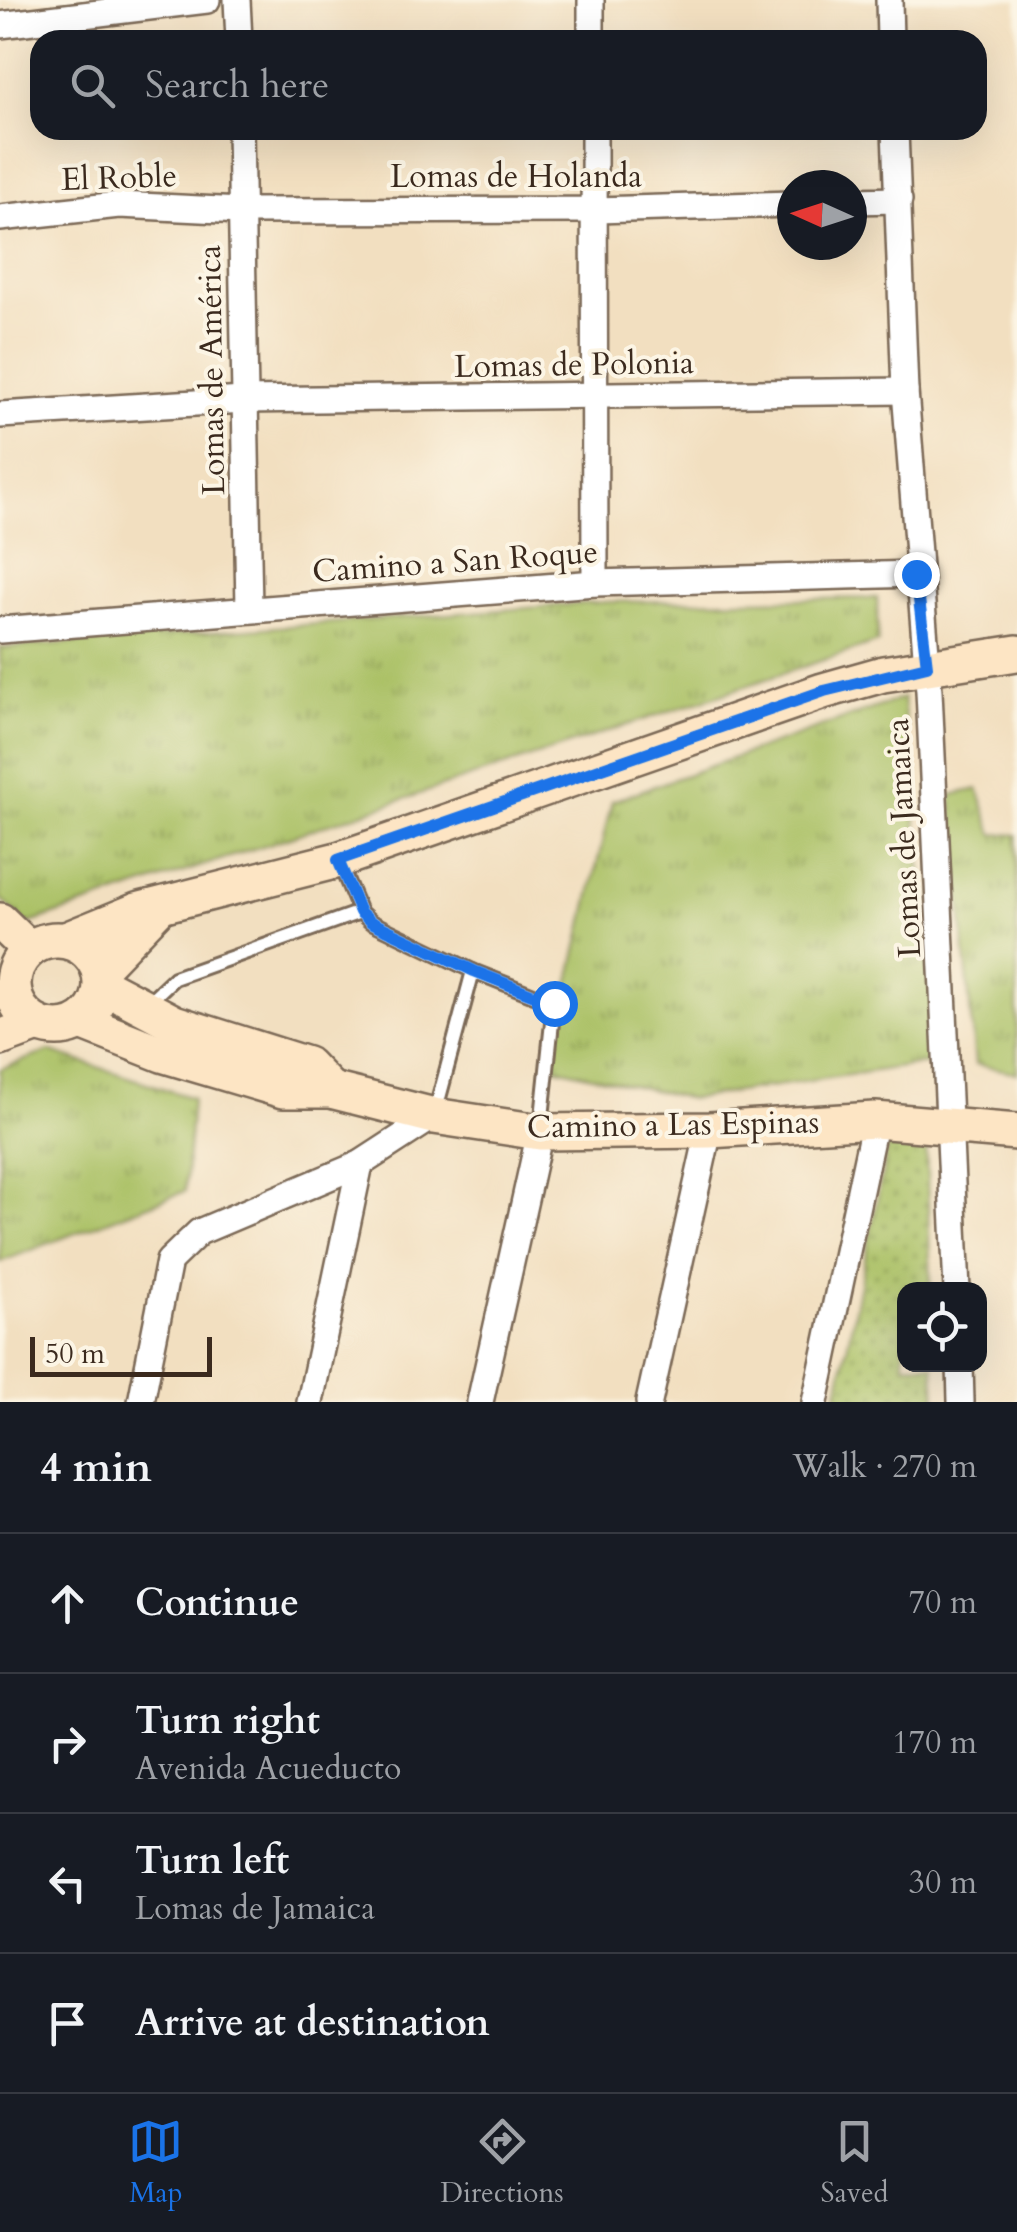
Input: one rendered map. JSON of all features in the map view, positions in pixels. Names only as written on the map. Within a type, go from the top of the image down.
[{"type":"street","points":[[238,0],[239,30]]},
{"type":"street","points":[[591,0],[592,30]]},
{"type":"street","points":[[889,0],[890,30]]},
{"type":"street","points":[[0,26],[203,2]]},
{"type":"street","name":"Lomas de América","points":[[240,140],[249,609]]},
{"type":"street","points":[[594,140],[596,584]]},
{"type":"street","name":"Lomas de Jamaica","points":[[897,140],[905,391],[916,574],[927,666],[957,1282]]},
{"type":"street","points":[[867,201],[900,200]]},
{"type":"street","name":"Lomas de Holanda","points":[[241,211],[597,210],[777,204]]},
{"type":"street","name":"El Roble","points":[[0,218],[118,205],[241,211]]},
{"type":"street","name":"Lomas de Polonia","points":[[0,416],[244,400],[905,391]]},
{"type":"street","name":"Camino a San Roque","points":[[0,630],[596,584],[916,574]]},
{"type":"street","points":[[66,940],[137,911],[156,910],[338,860],[824,691],[927,666],[1017,652]]},
{"type":"street","points":[[0,921],[16,960],[13,976],[18,1004],[38,1024],[53,1028],[80,1022],[92,1012],[101,976],[156,910]]},
{"type":"street","points":[[16,960],[54,938],[66,940],[82,946],[101,976]]},
{"type":"street","name":"Camino a Las Espinas","points":[[101,976],[144,1029]]},
{"type":"street","name":"Camino a Las Espinas","points":[[80,1022],[144,1029],[307,1065],[332,1090],[434,1116],[540,1132],[708,1130],[875,1120],[1017,1132]]},
{"type":"street","points":[[0,1038],[38,1024]]},
{"type":"street","points":[[142,1402],[169,1262],[199,1232],[360,1164],[434,1116]]},
{"type":"street","points":[[816,1402],[875,1120]]},
{"type":"street","points":[[650,1402],[708,1130]]},
{"type":"street","points":[[480,1402],[540,1132]]},
{"type":"street","points":[[310,1402],[360,1164]]},
{"type":"street","points":[[960,1372],[961,1402]]},
{"type":"lane","points":[[338,860],[360,912],[389,932],[554,1003],[540,1132]]},
{"type":"lane","points":[[144,1029],[156,994],[174,978],[360,912]]},
{"type":"lane","points":[[434,1116],[474,971]]},
{"type":"green space","points":[[877,598],[878,642],[27,924],[0,898],[0,648],[606,602]]},
{"type":"green space","points":[[903,698],[941,1061],[690,1099],[550,1066],[612,801]]},
{"type":"green space","points":[[978,789],[993,834],[1017,835],[1017,1073],[975,1064],[951,795]]},
{"type":"green space","points":[[49,1051],[192,1098],[185,1191],[0,1262],[0,1069]]},
{"type":"green space","points":[[926,1144],[931,1282],[897,1282],[897,1372],[934,1372],[936,1402],[836,1402],[888,1146]]},
{"type":"route","points":[[554,1003],[474,971],[371,922],[360,912],[338,860],[824,691],[927,666],[916,574]]}]
